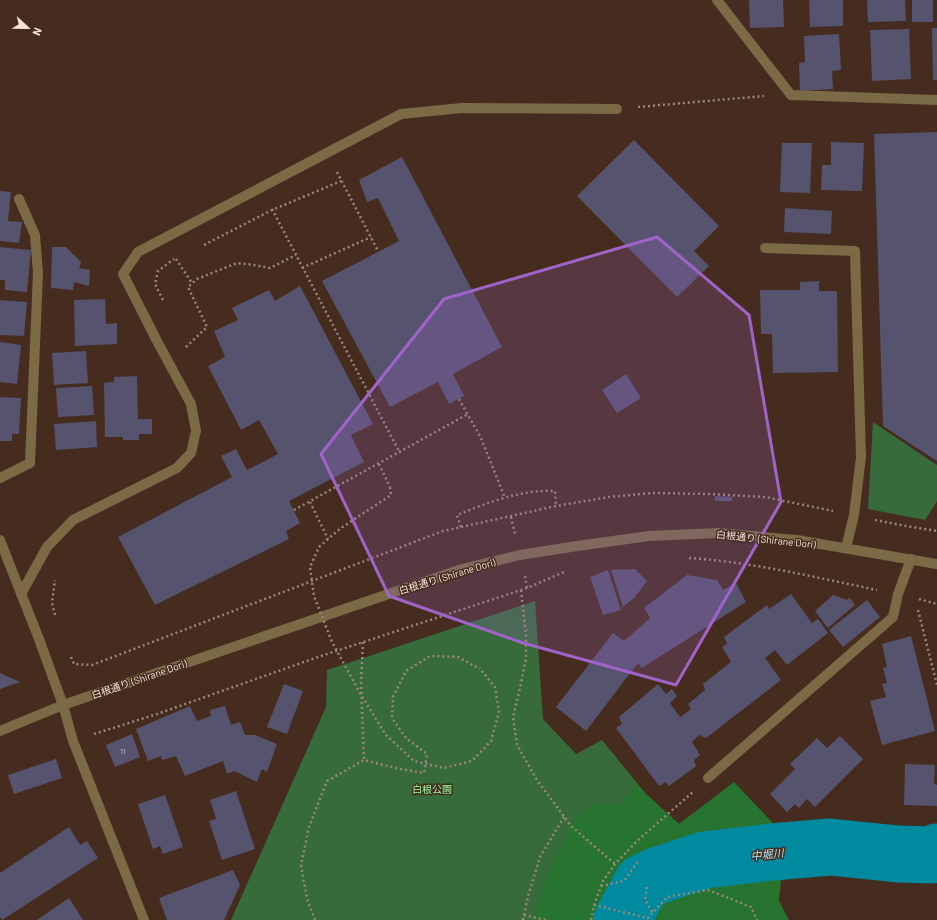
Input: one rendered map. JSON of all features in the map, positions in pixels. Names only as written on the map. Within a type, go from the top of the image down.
[{"type":"street","points":[[717,0],[790,96],[937,100]]},
{"type":"street","points":[[22,594],[47,546],[73,520],[177,468],[191,453],[196,431],[191,404],[123,274],[138,252],[401,114],[462,108],[617,109]]},
{"type":"street","points":[[0,478],[30,463],[38,273],[35,235],[19,199]]},
{"type":"street","points":[[765,248],[855,251],[861,457],[854,515],[846,548]]},
{"type":"street","name":"白根通り (Shirane Dori)","points":[[0,731],[63,705],[462,569],[520,555],[650,536],[718,533],[797,540],[937,564]]},
{"type":"street","points":[[0,540],[40,639],[63,705],[73,741],[144,920]]},
{"type":"street","points":[[708,778],[893,617],[898,594],[911,559]]},
{"type":"path","points":[[617,109],[748,97]]},
{"type":"path","points":[[327,153],[378,251]]},
{"type":"path","points":[[203,245],[272,210],[341,181]]},
{"type":"path","points":[[260,188],[400,453]]},
{"type":"path","points":[[302,268],[371,237]]},
{"type":"path","points":[[166,305],[155,284],[158,271],[182,255]]},
{"type":"path","points":[[186,347],[206,327],[188,287],[192,283],[197,279],[237,264],[270,268],[296,255]]},
{"type":"path","points":[[176,258],[192,283]]},
{"type":"path","points":[[183,340],[190,353]]},
{"type":"path","points":[[459,399],[481,438],[505,498]]},
{"type":"path","points":[[294,510],[400,453],[468,414]]},
{"type":"path","points":[[315,920],[307,899],[301,865],[309,827],[327,781],[364,760],[395,768],[424,773],[427,754],[406,738],[392,718],[392,697],[406,671],[430,656],[458,657],[480,669],[495,687],[499,712],[491,741],[472,761],[444,768],[414,761],[386,735],[360,693],[332,642],[314,596],[310,567],[319,547],[328,539],[341,528],[391,495],[390,487],[380,464]]},
{"type":"path","points":[[461,527],[457,515],[522,493],[547,490],[555,491],[556,506]]},
{"type":"path","points":[[68,651],[74,664],[92,665],[443,531],[556,506],[609,497],[652,493],[765,496],[906,526],[937,530]]},
{"type":"path","points":[[310,502],[328,539]]},
{"type":"path","points":[[688,558],[710,559],[773,569],[898,594],[937,604]]},
{"type":"path","points":[[73,741],[157,714],[363,642],[521,590],[565,571]]},
{"type":"path","points":[[55,617],[52,603],[56,574]]},
{"type":"path","points":[[521,590],[526,636],[526,659],[513,717],[517,745],[537,780],[571,826],[615,864]]},
{"type":"path","points":[[916,599],[937,685]]},
{"type":"path","points":[[363,642],[362,682],[364,760]]},
{"type":"path","points":[[591,920],[594,905],[601,886],[615,864],[638,840],[708,778]]},
{"type":"path","points":[[523,920],[528,896],[540,857],[564,817]]},
{"type":"path","points":[[601,886],[624,881],[639,860]]},
{"type":"path","points":[[647,887],[645,900],[653,913]]},
{"type":"path","points":[[594,905],[648,918],[667,897],[708,890],[751,907],[757,920]]},
{"type":"path","points":[[524,915],[546,920]]},
{"type":"highlighted area","points":[[657,237],[749,315],[781,502],[676,685],[523,643],[389,596],[321,454],[444,299]]},
{"type":"green space","points":[[873,422],[937,465],[937,501],[925,520],[868,509]]},
{"type":"green space","name":"白根公園","points":[[535,601],[543,719],[576,754],[602,740],[646,794],[699,842],[617,920],[231,920],[326,707],[327,670]]},
{"type":"green space","points":[[734,782],[785,836],[779,901],[789,920],[533,920],[548,873],[571,826],[580,812],[600,803],[617,805],[638,785],[679,824]]},
{"type":"building","points":[[749,0],[783,0],[784,27],[750,28]]},
{"type":"building","points":[[809,0],[843,0],[843,26],[810,27]]},
{"type":"building","points":[[867,0],[905,0],[906,21],[868,22]]},
{"type":"building","points":[[912,0],[933,0],[933,22],[912,22]]},
{"type":"building","points":[[932,28],[937,28],[937,80],[933,80]]},
{"type":"building","points":[[909,29],[911,79],[872,81],[870,30]]},
{"type":"building","points":[[839,34],[841,70],[832,71],[833,89],[800,91],[799,63],[805,62],[804,36]]},
{"type":"building","points":[[937,132],[937,461],[883,426],[874,134]]},
{"type":"building","points":[[634,140],[719,226],[694,251],[709,266],[677,297],[577,196]]},
{"type":"building","points":[[831,142],[864,143],[862,191],[821,190],[822,165],[831,165]]},
{"type":"building","points":[[782,143],[812,143],[810,193],[780,192]]},
{"type":"building","points":[[402,157],[502,347],[453,374],[464,396],[449,404],[438,382],[390,407],[322,281],[399,241],[378,198],[367,202],[359,180]]},
{"type":"building","points":[[0,191],[11,192],[8,221],[22,222],[19,243],[0,241]]},
{"type":"building","points":[[785,208],[832,211],[831,234],[784,232]]},
{"type":"building","points":[[0,247],[31,250],[27,292],[5,290],[5,280],[0,280]]},
{"type":"building","points":[[52,247],[66,247],[81,262],[79,268],[90,270],[89,286],[74,282],[73,290],[51,288]]},
{"type":"building","points":[[819,281],[819,291],[837,291],[838,372],[773,373],[772,334],[761,334],[760,290],[800,290],[800,282]]},
{"type":"building","points":[[300,286],[373,424],[351,435],[364,462],[289,501],[300,523],[286,531],[289,539],[155,605],[118,537],[232,477],[221,456],[236,449],[247,470],[278,454],[259,420],[241,430],[208,366],[225,357],[214,331],[238,320],[232,308],[269,290],[275,301]]},
{"type":"building","points":[[105,299],[106,324],[117,323],[117,344],[75,346],[74,300]]},
{"type":"building","points":[[0,300],[27,302],[24,336],[0,335]]},
{"type":"building","points":[[0,342],[21,345],[17,384],[0,382]]},
{"type":"building","points":[[86,351],[88,383],[54,385],[52,353]]},
{"type":"building","points":[[626,374],[641,398],[617,413],[602,390]]},
{"type":"building","points":[[137,376],[138,419],[152,419],[152,434],[139,434],[139,440],[123,440],[123,437],[105,437],[104,383],[114,382],[114,377]]},
{"type":"building","points":[[92,386],[94,415],[58,417],[56,388]]},
{"type":"building","points":[[0,397],[21,398],[19,434],[12,434],[12,441],[0,441]]},
{"type":"building","points":[[96,421],[97,447],[56,450],[54,424]]},
{"type":"building","points":[[715,496],[732,497],[732,501],[715,501]]},
{"type":"building","points":[[635,569],[647,581],[635,597],[623,607],[611,570]]},
{"type":"building","points":[[608,570],[621,610],[603,615],[590,577]]},
{"type":"building","points":[[687,575],[717,580],[723,590],[736,583],[746,602],[642,668],[638,663],[586,731],[556,707],[613,633],[624,641],[650,618],[644,608]]},
{"type":"building","points":[[791,594],[812,623],[818,619],[828,633],[787,665],[775,650],[765,658],[781,680],[706,738],[699,735],[692,742],[700,755],[694,760],[696,766],[669,786],[666,782],[659,786],[616,728],[622,724],[619,717],[658,684],[666,694],[672,689],[677,696],[670,703],[680,717],[691,709],[688,704],[705,690],[703,684],[731,662],[722,647],[727,644],[724,637],[767,605],[769,609]]},
{"type":"building","points":[[833,595],[847,600],[850,598],[855,605],[828,628],[815,611]]},
{"type":"building","points":[[867,600],[880,617],[843,647],[829,630]]},
{"type":"building","points":[[911,636],[935,731],[882,745],[870,701],[886,697],[882,684],[887,683],[883,668],[887,667],[882,644]]},
{"type":"building","points":[[0,673],[20,682],[0,689]]},
{"type":"building","points":[[284,684],[303,691],[287,734],[267,727]]},
{"type":"building","points":[[190,706],[197,721],[211,716],[210,710],[225,706],[231,725],[240,722],[245,735],[255,735],[277,744],[267,772],[262,769],[257,782],[234,771],[227,774],[223,761],[185,776],[176,756],[162,760],[161,756],[148,761],[136,729]]},
{"type":"building","points":[[132,734],[140,757],[115,767],[106,745]]},
{"type":"building","points":[[840,736],[863,759],[815,807],[807,799],[799,808],[795,804],[787,812],[770,794],[795,769],[790,764],[817,738],[827,748]]},
{"type":"building","points":[[56,759],[62,778],[14,794],[8,775]]},
{"type":"building","points":[[905,764],[935,765],[934,784],[937,785],[937,806],[904,805]]},
{"type":"building","points":[[236,791],[255,849],[222,860],[209,821],[216,819],[210,800]]},
{"type":"building","points":[[165,795],[183,847],[163,854],[160,846],[153,849],[138,804]]},
{"type":"building","points":[[69,827],[80,845],[87,841],[98,858],[2,920],[0,917],[0,873]]},
{"type":"building","points":[[233,870],[240,885],[224,920],[167,920],[159,898]]},
{"type":"building","points":[[69,898],[83,920],[37,920]]},
{"type":"waterway","name":"中堀川","points":[[622,920],[642,883],[656,876],[704,860],[830,847],[898,854],[932,855],[937,852]]}]
